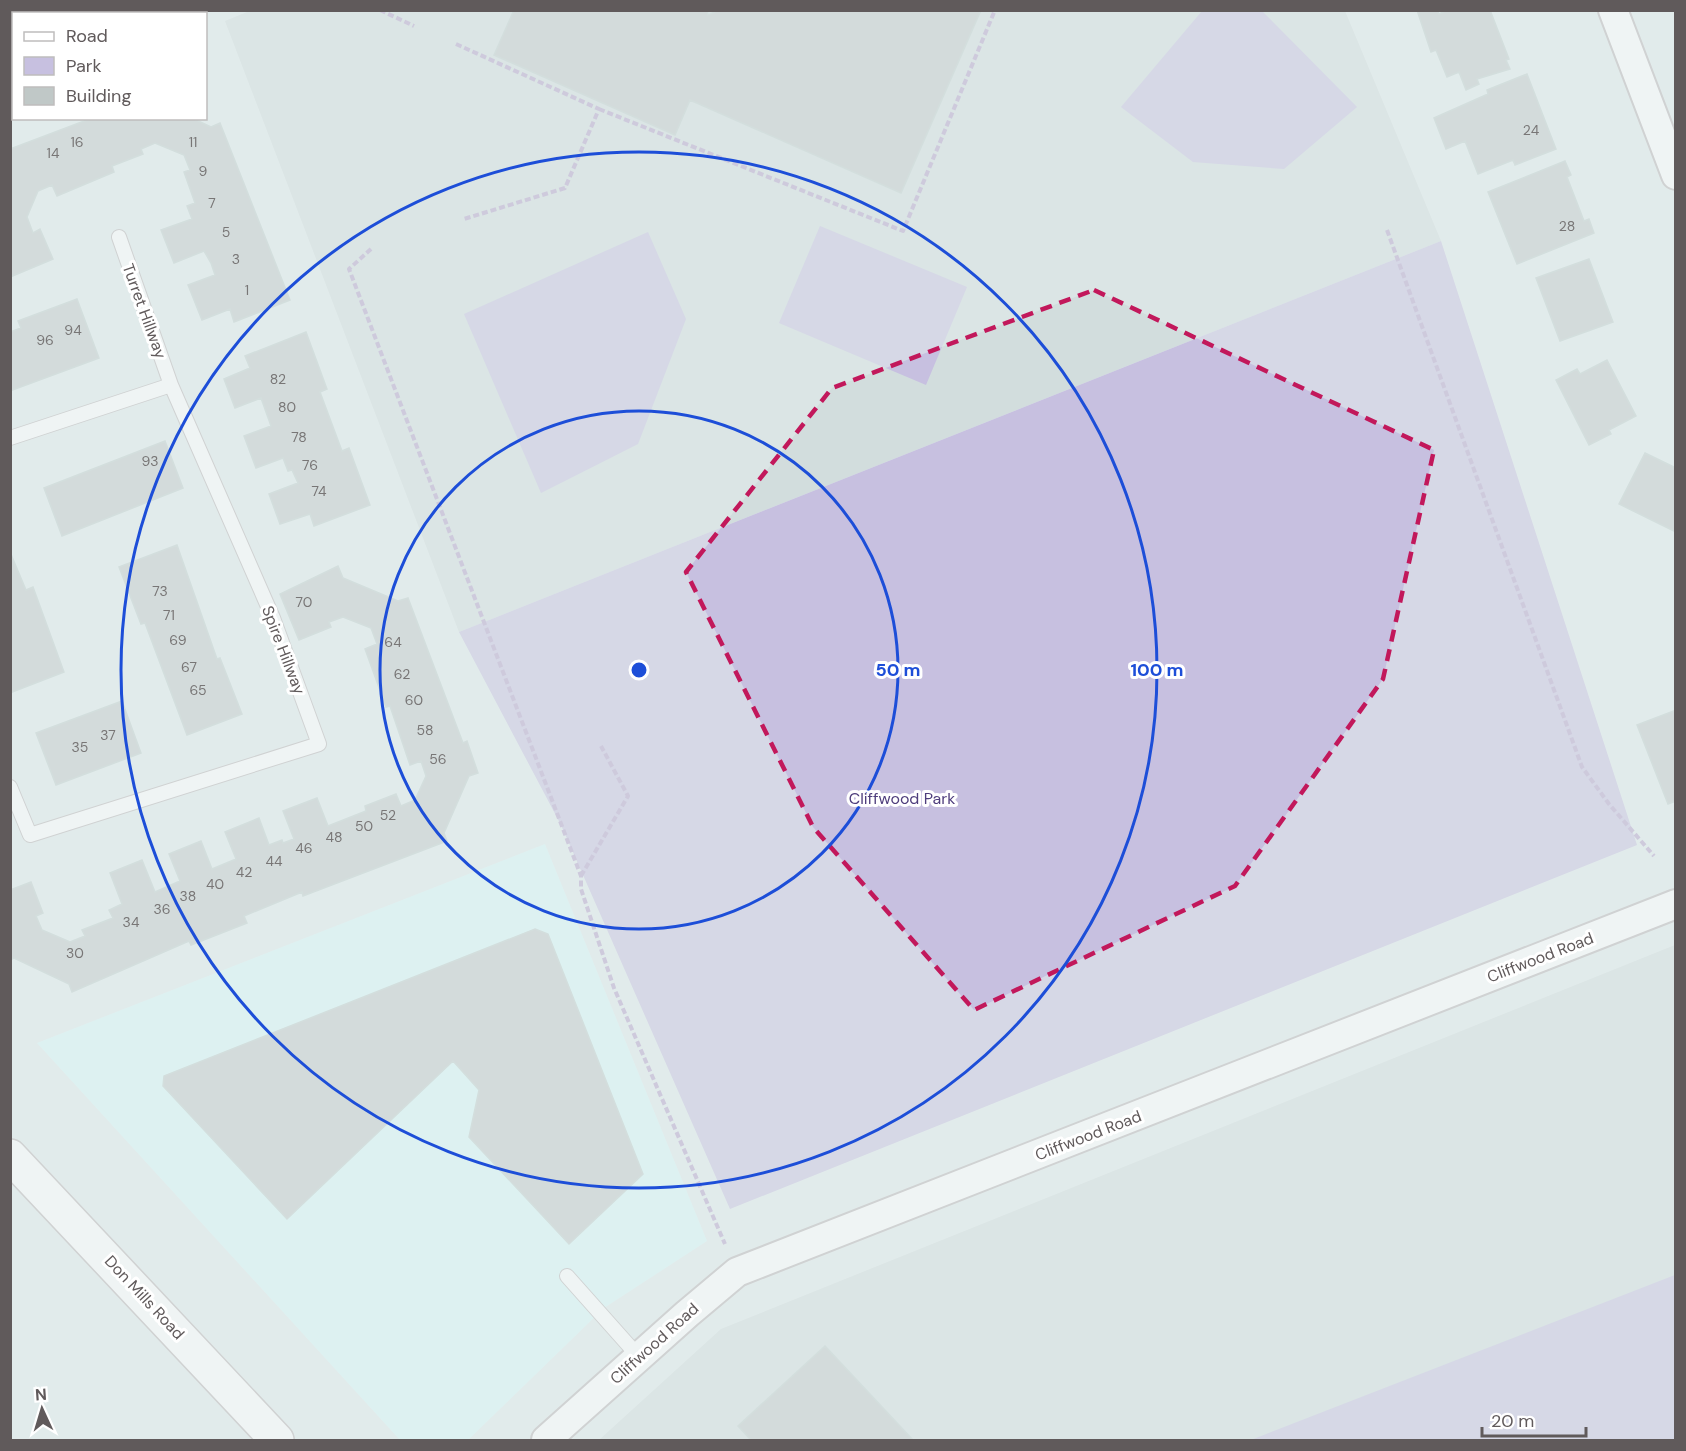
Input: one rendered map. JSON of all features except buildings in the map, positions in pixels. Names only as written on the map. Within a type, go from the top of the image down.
[{"type":"main road","name":"Don Mills Road","points":[[10,1156],[277,1440]]},
{"type":"street","points":[[1613,10],[1676,175]]},
{"type":"street","name":"Cliffwood Road","points":[[546,1440],[737,1272],[1676,904]]},
{"type":"lane","name":"Turret Hillway","points":[[119,237],[171,385]]},
{"type":"lane","points":[[10,438],[171,385]]},
{"type":"lane","name":"Spire Hillway","points":[[10,787],[30,835],[320,744],[273,618],[171,385]]},
{"type":"lane","points":[[567,1276],[639,1357]]},
{"type":"path","points":[[380,10],[414,26]]},
{"type":"path","points":[[456,44],[599,109],[903,231],[995,10]]},
{"type":"path","points":[[465,219],[566,188],[599,109]]},
{"type":"path","points":[[1387,230],[1582,767],[1609,804],[1654,856]]},
{"type":"path","points":[[370,249],[349,269],[581,876],[581,889],[614,988],[737,1272]]},
{"type":"path","points":[[581,876],[628,796],[601,746]]},
{"type":"highlighted area","points":[[1094,290],[1434,450],[1383,679],[1235,886],[974,1010],[813,827],[686,572],[832,388]]},
{"type":"shaded area","points":[[252,10],[1345,11],[1441,241],[459,632],[225,21]]},
{"type":"shaded area","points":[[545,844],[707,1241],[604,1308],[468,1440],[400,1440],[37,1043]]},
{"type":"shaded area","points":[[1675,945],[1675,1440],[599,1440],[721,1329]]},
{"type":"green space","points":[[1202,11],[1262,11],[1357,107],[1284,169],[1193,162],[1121,107]]},
{"type":"green space","points":[[820,226],[967,287],[926,385],[779,323]]},
{"type":"green space","points":[[648,232],[686,319],[638,444],[541,493],[464,314]]},
{"type":"green space","name":"Cliffwood Park","points":[[1441,241],[1637,845],[730,1209],[561,825],[459,632]]},
{"type":"green space","points":[[1675,1275],[1675,1440],[1251,1440]]}]
